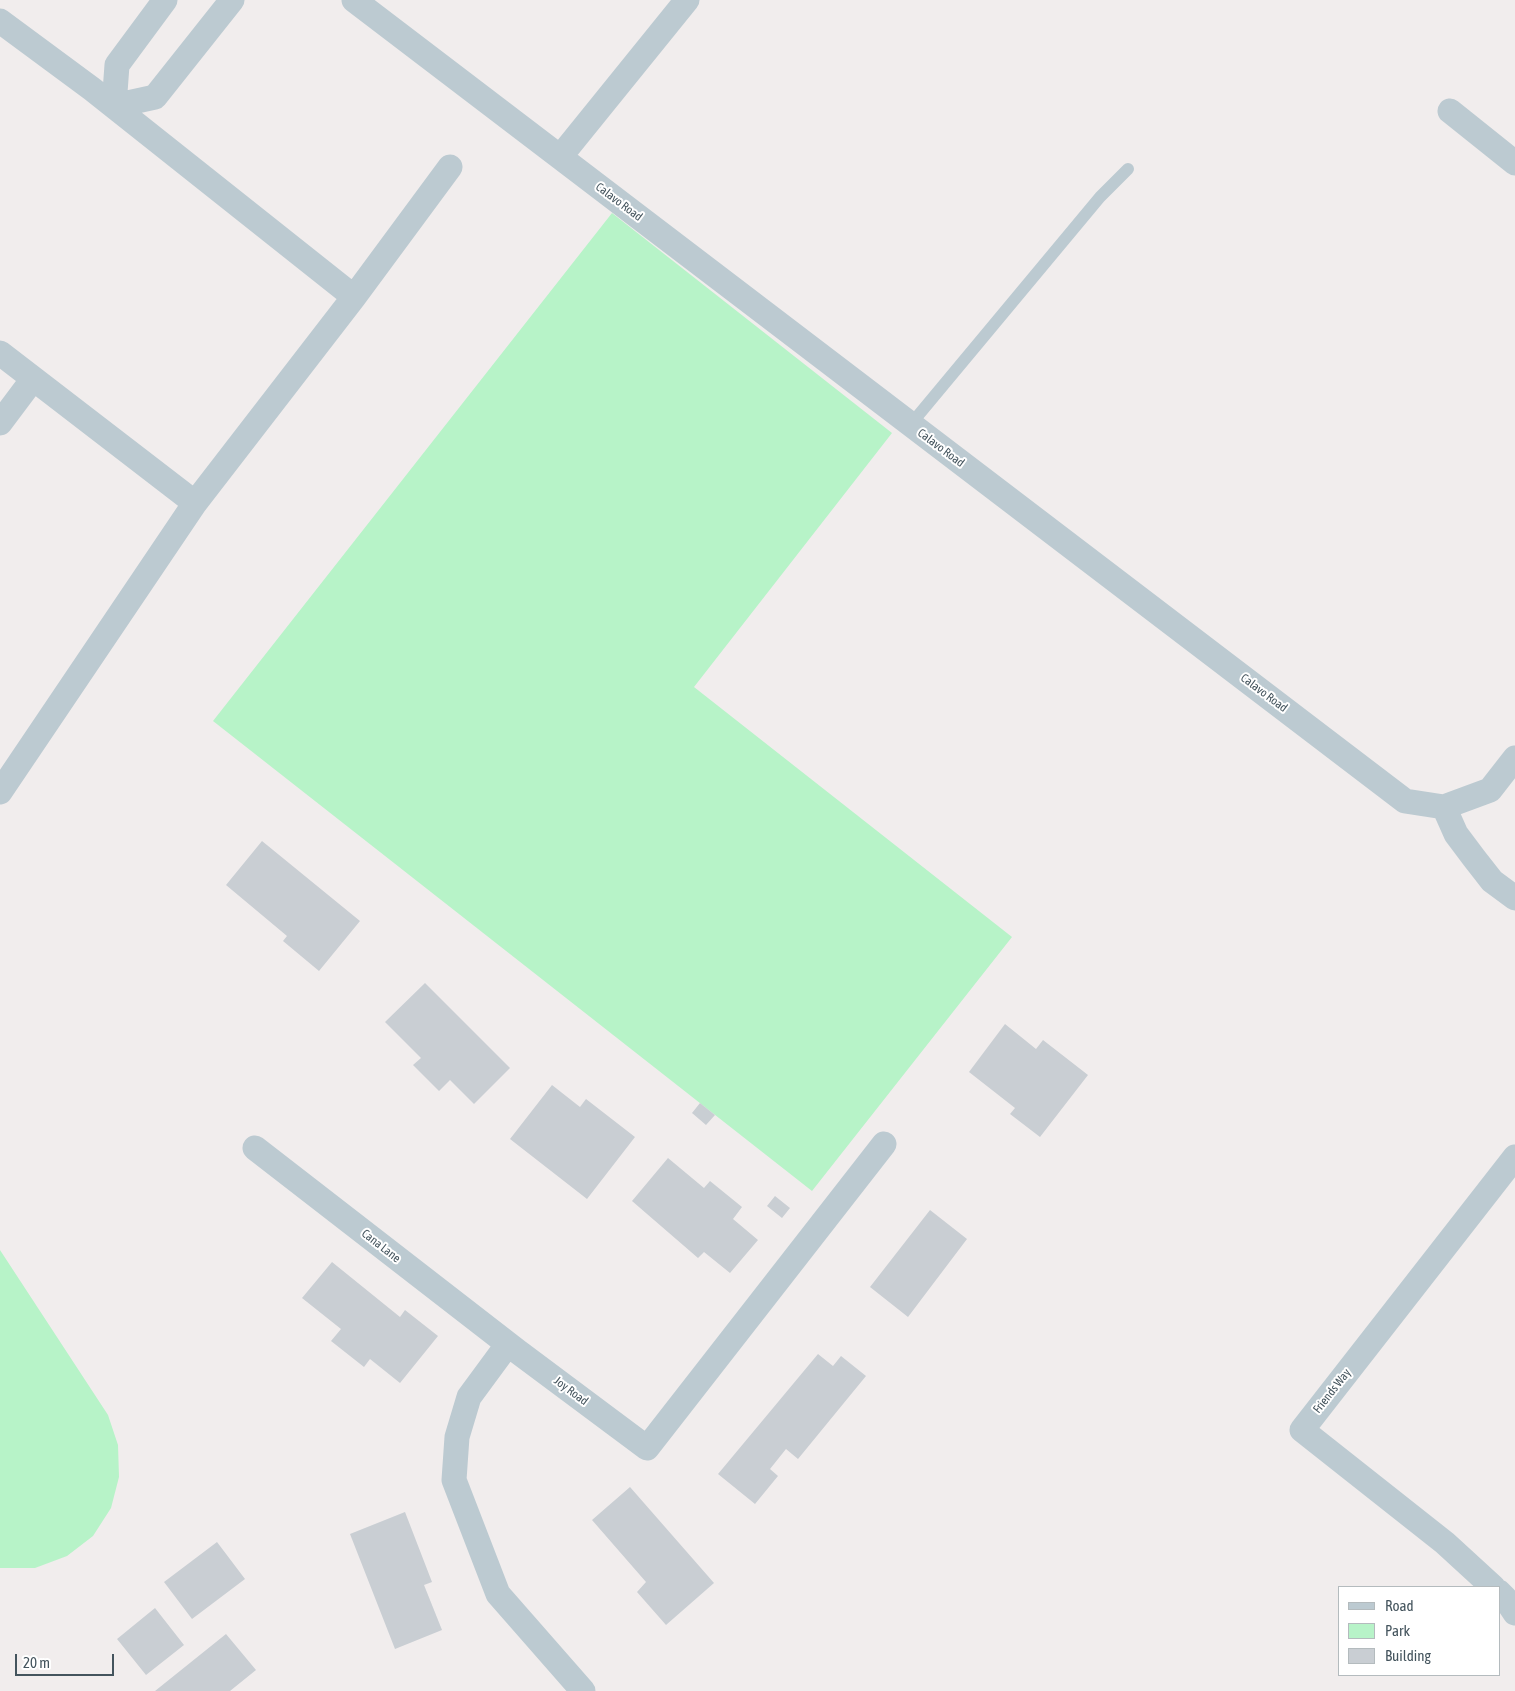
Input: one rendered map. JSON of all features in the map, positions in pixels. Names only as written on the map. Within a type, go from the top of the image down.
[{"type":"street","points":[[114,106],[117,65],[165,0]]},
{"type":"street","points":[[114,106],[155,97],[232,0]]},
{"type":"street","name":"Calavo Road","points":[[354,0],[1405,801],[1444,807]]},
{"type":"street","points":[[560,157],[687,0]]},
{"type":"street","points":[[0,21],[114,106],[354,297]]},
{"type":"street","points":[[1450,111],[1515,164]]},
{"type":"street","points":[[0,792],[196,503],[354,297],[450,167]]},
{"type":"street","points":[[0,353],[196,503]]},
{"type":"street","points":[[0,423],[33,378]]},
{"type":"street","points":[[1515,758],[1490,790],[1444,807],[1456,834],[1474,858],[1492,881],[1515,898]]},
{"type":"street","name":"Joy Road","points":[[508,1344],[647,1448],[884,1144]]},
{"type":"street","name":"Cana Lane","points":[[255,1148],[508,1344]]},
{"type":"street","name":"Friends Way","points":[[1492,1586],[1446,1543],[1302,1430],[1515,1157]]},
{"type":"street","points":[[508,1344],[469,1398],[456,1437],[454,1480],[498,1594],[583,1691]]},
{"type":"street","points":[[1500,1593],[1515,1613]]},
{"type":"lane","points":[[911,424],[1100,196],[1128,169]]},
{"type":"green space","points":[[612,213],[892,433],[694,687],[1012,937],[812,1191],[213,721]]},
{"type":"green space","points":[[0,1250],[108,1415],[118,1445],[119,1477],[111,1508],[93,1536],[67,1556],[35,1568],[0,1568]]},
{"type":"building","points":[[262,841],[360,921],[319,971],[283,941],[287,936],[226,885]]},
{"type":"building","points":[[425,983],[510,1068],[474,1104],[450,1080],[439,1091],[413,1065],[421,1058],[385,1022]]},
{"type":"building","points":[[1005,1024],[1036,1049],[1043,1040],[1088,1075],[1040,1137],[1010,1114],[1015,1108],[969,1072]]},
{"type":"building","points":[[552,1085],[580,1107],[586,1099],[635,1137],[587,1199],[510,1139]]},
{"type":"building","points":[[700,1103],[715,1115],[706,1125],[692,1113]]},
{"type":"building","points":[[668,1158],[704,1188],[710,1181],[742,1207],[733,1219],[758,1240],[730,1273],[704,1252],[698,1258],[632,1201]]},
{"type":"building","points":[[775,1196],[790,1208],[782,1218],[767,1206]]},
{"type":"building","points":[[930,1210],[967,1239],[908,1317],[870,1287]]},
{"type":"building","points":[[332,1262],[400,1317],[405,1310],[438,1336],[400,1383],[370,1359],[364,1367],[331,1341],[341,1329],[302,1298]]},
{"type":"building","points":[[818,1354],[833,1366],[841,1356],[866,1376],[798,1459],[786,1449],[770,1469],[778,1476],[755,1504],[718,1474]]},
{"type":"building","points":[[630,1487],[714,1583],[666,1625],[637,1592],[646,1582],[592,1520]]},
{"type":"building","points":[[405,1512],[432,1582],[424,1585],[442,1630],[395,1649],[350,1534]]},
{"type":"building","points":[[217,1542],[245,1579],[192,1619],[164,1582]]},
{"type":"building","points":[[155,1608],[184,1645],[146,1675],[117,1639]]},
{"type":"building","points":[[226,1634],[256,1670],[230,1691],[155,1691]]}]
